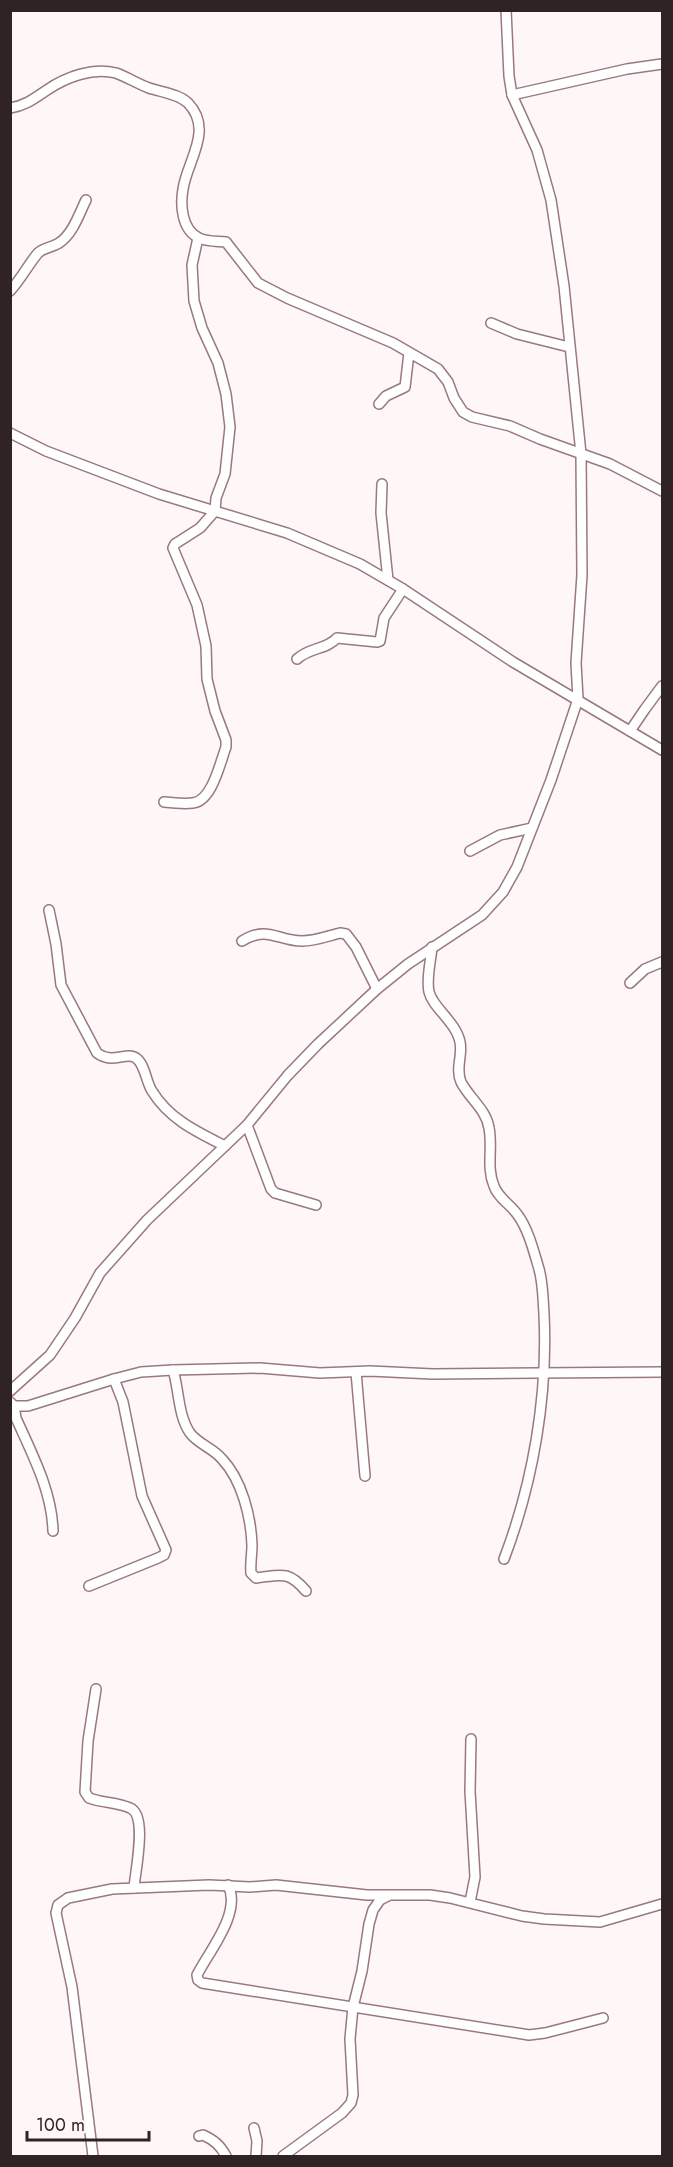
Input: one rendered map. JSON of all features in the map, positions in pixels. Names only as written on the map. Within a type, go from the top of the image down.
[{"type":"street","points":[[10,1391],[50,1355],[75,1318],[100,1273],[147,1220],[248,1125],[288,1075],[377,989],[432,947],[482,915],[503,892],[517,867],[551,780],[578,699],[576,663],[582,521],[581,454],[564,286],[551,200],[537,150],[512,95],[506,10]]},
{"type":"street","points":[[512,95],[627,69],[663,64]]},
{"type":"street","points":[[10,108],[21,107],[53,86],[94,70],[118,74],[187,102],[194,111],[199,130],[194,159],[183,190],[183,215],[186,225],[198,238],[226,243],[258,283],[287,298],[393,343],[438,369],[463,412],[472,417],[510,426],[610,464],[663,491]]},
{"type":"street","points":[[10,291],[39,252],[58,244],[71,231],[86,200]]},
{"type":"street","points":[[164,802],[194,803],[204,798],[209,791],[226,747],[224,732],[215,711],[207,679],[206,646],[197,605],[173,548],[175,544],[200,528],[215,512],[216,498],[225,474],[230,427],[226,394],[218,363],[202,328],[194,302],[192,265],[198,238]]},
{"type":"street","points":[[491,323],[517,334],[569,347]]},
{"type":"street","points":[[379,404],[386,396],[405,387],[409,353]]},
{"type":"street","points":[[10,433],[46,451],[159,494],[287,533],[360,564],[403,589],[513,662],[663,750]]},
{"type":"street","points":[[382,484],[381,513],[388,580]]},
{"type":"street","points":[[297,659],[310,649],[332,644],[337,638],[380,641],[384,618],[403,589]]},
{"type":"street","points":[[630,731],[663,686]]},
{"type":"street","points":[[470,851],[500,835],[532,828]]},
{"type":"street","points":[[49,910],[62,985],[97,1053],[105,1058],[133,1056],[138,1059],[152,1092],[177,1120],[225,1146]]},
{"type":"street","points":[[242,941],[261,933],[300,941],[340,933],[346,934],[356,947],[377,989]]},
{"type":"street","points":[[432,947],[429,994],[456,1030],[460,1042],[457,1069],[460,1080],[482,1110],[489,1125],[491,1142],[489,1166],[494,1187],[518,1215],[540,1271],[544,1325],[544,1374],[533,1460],[504,1560]]},
{"type":"street","points":[[630,983],[645,969],[663,962]]},
{"type":"street","points":[[248,1125],[275,1193],[316,1204]]},
{"type":"street","points":[[53,1531],[52,1511],[47,1492],[12,1404],[28,1406],[141,1372],[173,1370],[260,1368],[320,1373],[544,1374],[663,1372]]},
{"type":"street","points":[[173,1370],[186,1425],[191,1434],[212,1448],[224,1461],[245,1501],[252,1544],[250,1573],[256,1578],[287,1575],[297,1580],[306,1591]]},
{"type":"street","points":[[356,1372],[365,1476]]},
{"type":"street","points":[[89,1586],[158,1558],[164,1555],[166,1550],[142,1496],[123,1402],[114,1379]]},
{"type":"street","points":[[96,1689],[88,1741],[85,1792],[89,1798],[132,1808],[138,1814],[140,1826],[134,1888]]},
{"type":"street","points":[[470,1902],[476,1877],[470,1791],[471,1739]]},
{"type":"street","points":[[93,2157],[72,1987],[56,1913],[58,1905],[68,1898],[112,1889],[276,1885],[357,1895],[430,1895],[544,1919],[600,1922],[663,1904]]},
{"type":"street","points":[[228,1886],[232,1892],[232,1904],[218,1939],[197,1974],[198,1980],[202,1983],[529,2035],[603,2018]]},
{"type":"street","points":[[283,2157],[342,2113],[351,2103],[353,2095],[350,2039],[353,2007],[373,1910],[380,1900],[391,1895]]},
{"type":"street","points":[[254,2128],[257,2141],[256,2157]]},
{"type":"street","points":[[199,2136],[203,2135],[213,2140],[221,2147],[226,2157]]}]
